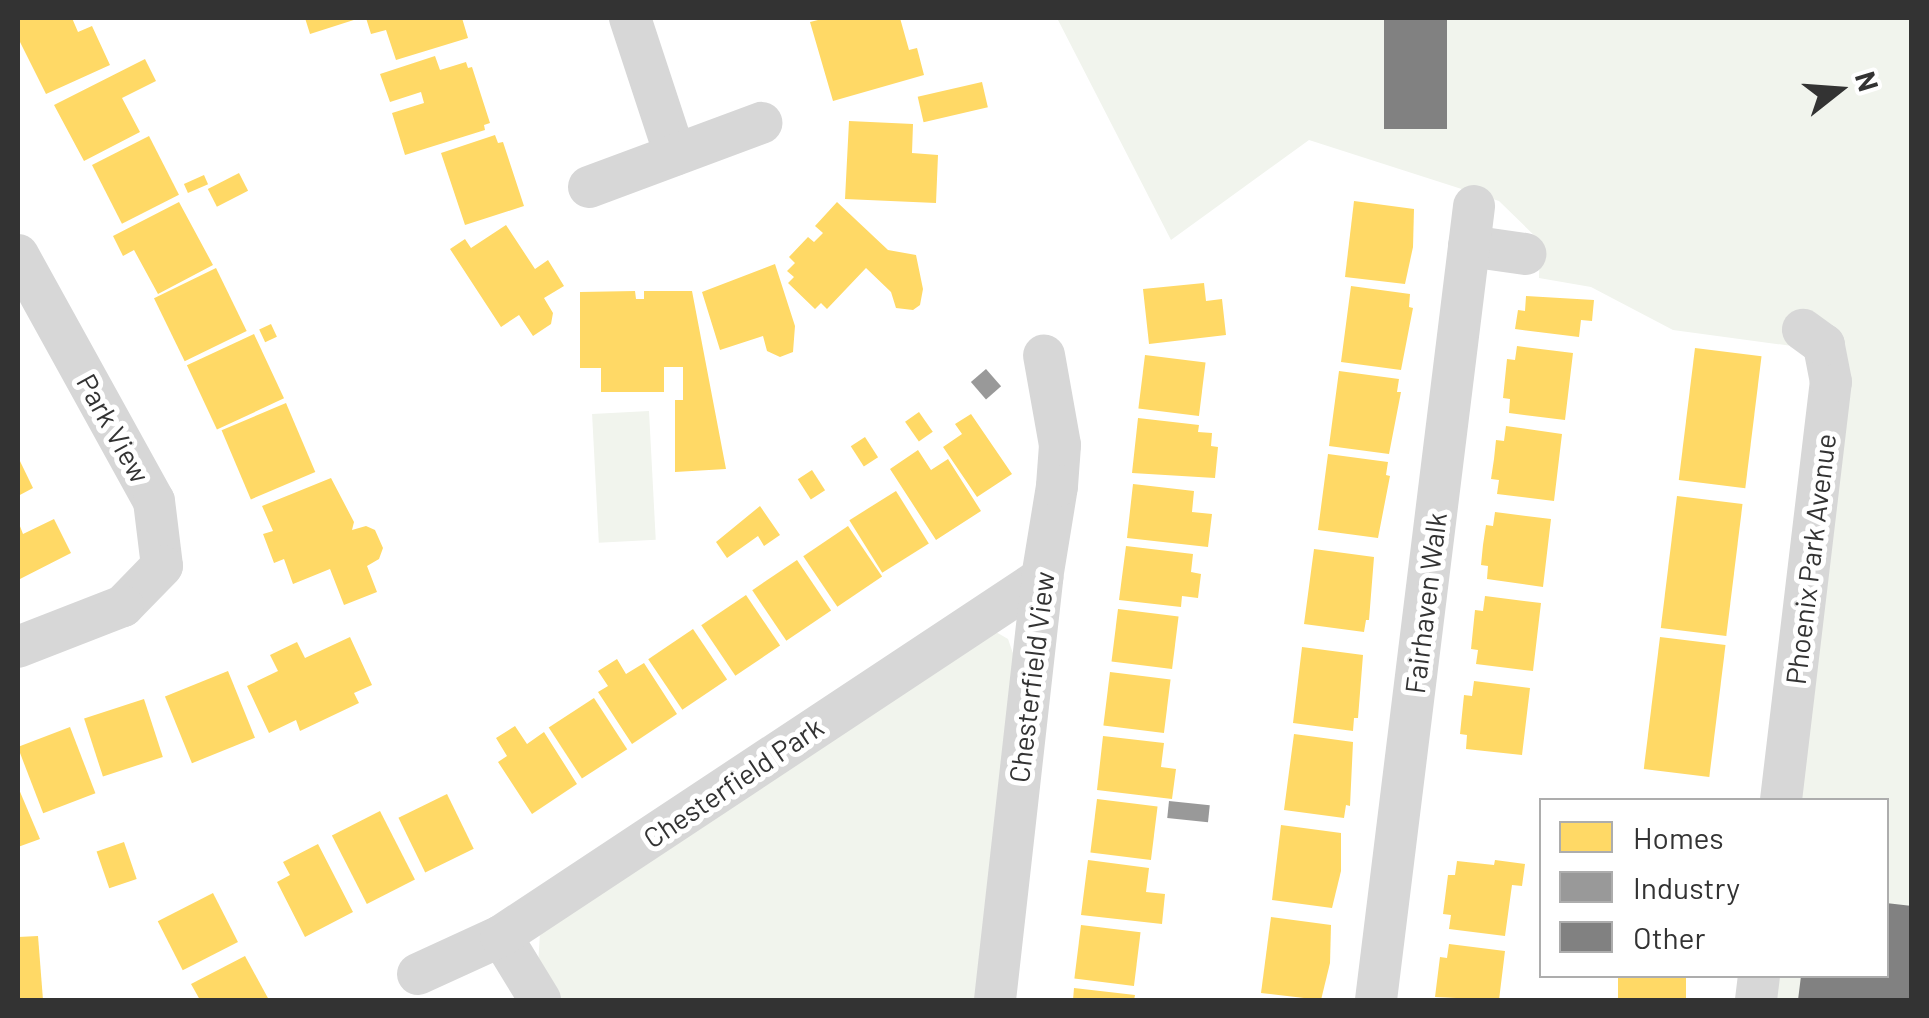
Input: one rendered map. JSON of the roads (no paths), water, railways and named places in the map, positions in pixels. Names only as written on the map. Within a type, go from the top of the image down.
[{"type":"street","points":[[630,18],[674,155]]},
{"type":"street","points":[[590,187],[761,123]]},
{"type":"street","name":"Fairhaven Walk","points":[[1376,1000],[1472,226],[1525,254]]},
{"type":"street","name":"Park View","points":[[18,255],[154,501],[162,566],[123,606],[18,647]]},
{"type":"street","name":"Phoenix Park Avenue","points":[[1781,798],[1831,382],[1824,344],[1803,330]]},
{"type":"street","name":"Chesterfield View","points":[[996,1000],[1060,445],[1044,355]]},
{"type":"street","name":"Chesterfield Park","points":[[418,974],[502,936],[1042,578]]},
{"type":"street","points":[[502,936],[540,1000]]}]
